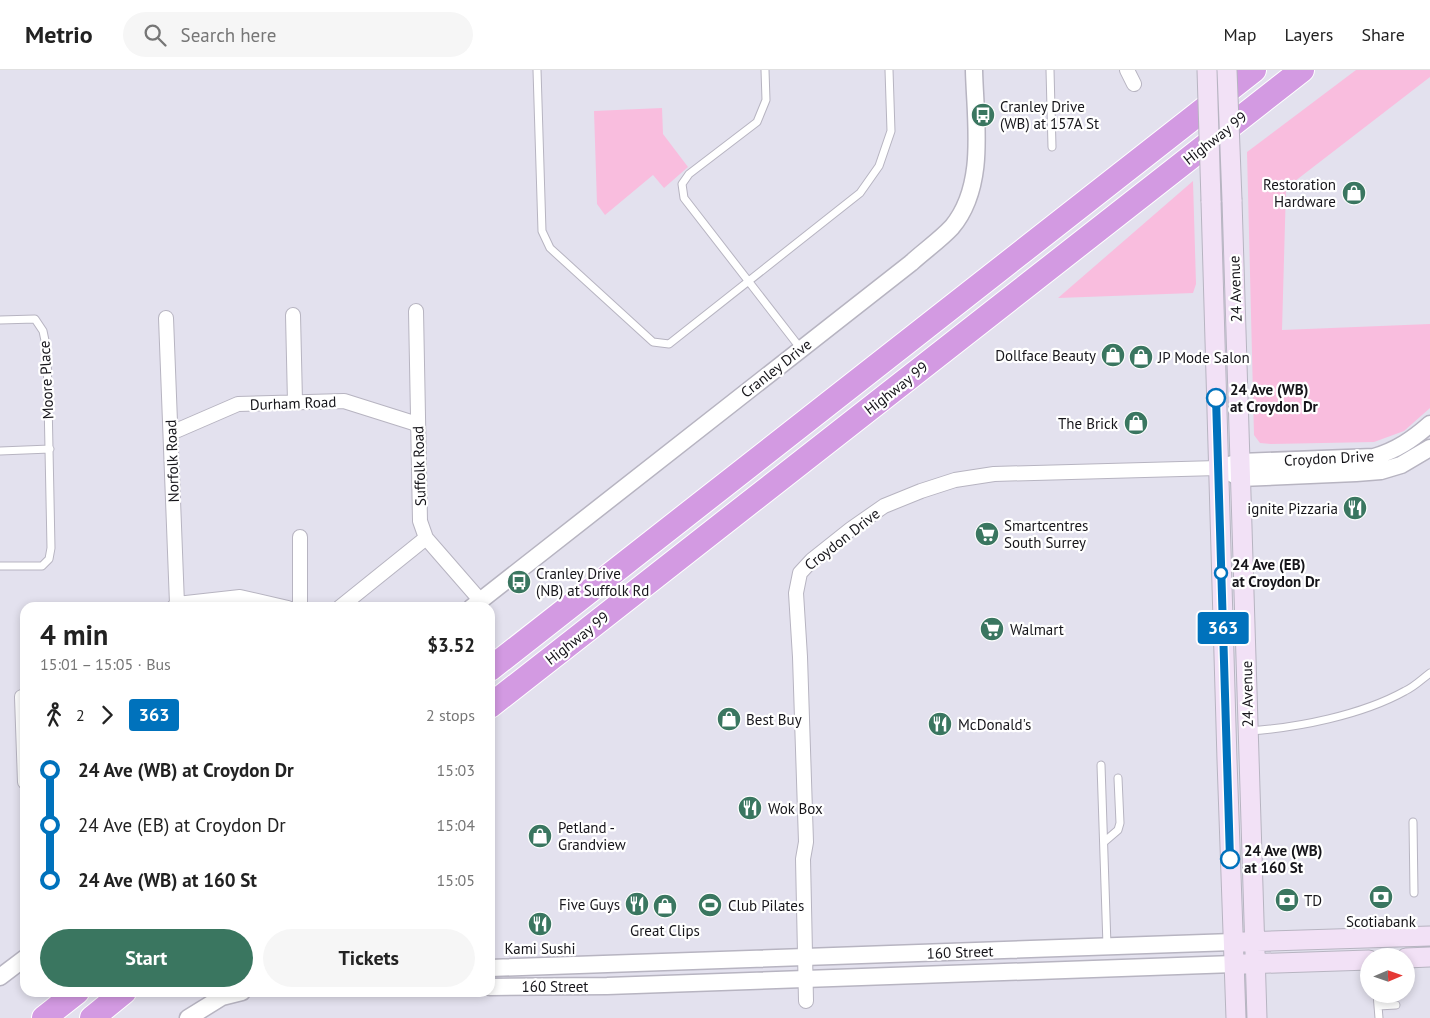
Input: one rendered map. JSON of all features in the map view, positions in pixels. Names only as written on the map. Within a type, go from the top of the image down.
[{"type":"highway","name":"Highway 99","points":[[495,664],[1254,70]]},
{"type":"highway","name":"Highway 99","points":[[495,702],[1302,70]]},
{"type":"highway","points":[[44,1018],[70,997]]},
{"type":"highway","points":[[92,1018],[118,997]]},
{"type":"main road","name":"24 Avenue","points":[[1207,70],[1236,1018]]},
{"type":"main road","name":"24 Avenue","points":[[1227,70],[1257,1018]]},
{"type":"main road","points":[[1225,680],[1239,722],[1248,732]]},
{"type":"main road","name":"160 Street","points":[[1233,942],[1430,936]]},
{"type":"main road","points":[[1415,958],[1430,958]]},
{"type":"main road","name":"160 Street","points":[[1234,964],[1360,960]]},
{"type":"street","name":"Cranley Drive","points":[[478,602],[911,262],[951,227],[963,210],[974,182],[976,156],[974,70]]},
{"type":"street","points":[[1128,70],[1134,84]]},
{"type":"street","name":"Suffolk Road","points":[[416,311],[420,522],[426,538],[474,602]]},
{"type":"street","points":[[293,314],[295,402]]},
{"type":"street","name":"Norfolk Road","points":[[166,318],[175,602]]},
{"type":"street","name":"Durham Road","points":[[171,432],[238,404],[295,402],[344,401],[418,424]]},
{"type":"street","name":"Croydon Drive","points":[[1240,470],[1374,457],[1393,452],[1430,424]]},
{"type":"street","name":"Croydon Drive","points":[[806,1001],[803,859],[806,842],[796,593],[800,573],[812,560],[884,506],[955,480],[994,474],[1218,468],[1356,473],[1381,471],[1401,465],[1430,448]]},
{"type":"street","points":[[300,537],[300,602]]},
{"type":"street","points":[[346,602],[426,538]]},
{"type":"street","points":[[204,602],[240,597],[262,602]]},
{"type":"street","name":"160 Street","points":[[495,968],[1233,942]]},
{"type":"street","points":[[0,977],[20,962]]},
{"type":"street","name":"160 Street","points":[[495,987],[607,986],[1234,964]]},
{"type":"street","points":[[188,1018],[222,997]]},
{"type":"lane","points":[[537,70],[542,231],[550,248],[653,342],[669,344],[860,193],[879,166],[891,131],[889,70]]},
{"type":"lane","points":[[765,70],[766,100],[757,122],[689,174],[682,184],[684,198],[801,349]]},
{"type":"lane","points":[[1050,70],[1052,146]]},
{"type":"lane","name":"Moore Place","points":[[0,320],[35,319],[43,331],[47,350],[51,548],[49,559],[42,566],[0,566]]},
{"type":"lane","points":[[0,451],[50,449]]},
{"type":"lane","points":[[1248,732],[1282,729],[1361,710],[1406,691],[1428,676]]},
{"type":"lane","points":[[1101,765],[1107,947]]},
{"type":"lane","points":[[1104,842],[1118,830],[1120,823],[1118,778]]},
{"type":"lane","points":[[1413,822],[1414,893]]},
{"type":"lane","points":[[1379,1018],[1378,1006],[1396,1005]]},
{"type":"shaded area","points":[[1356,70],[1430,70],[1430,77],[1286,188],[1282,330],[1430,324],[1430,408],[1404,431],[1374,442],[1260,443],[1254,435],[1247,152]]},
{"type":"shaded area","points":[[662,108],[663,134],[688,167],[664,188],[653,175],[605,215],[597,204],[594,111]]},
{"type":"shaded area","points":[[1193,181],[1196,284],[1193,293],[1058,298]]},
{"type":"bus line","name":"363","points":[[1216,398],[1230,859]]},
{"type":"place","name":"Cranley Drive (WB) at 157A St","points":[[983,115]]},
{"type":"place","name":"Restoration Hardware","points":[[1354,193]]},
{"type":"place","name":"Dollface Beauty","points":[[1113,355]]},
{"type":"place","name":"JP Mode Salon","points":[[1141,357]]},
{"type":"place","name":"24 Ave (WB) at Croydon Dr","points":[[1216,398]]},
{"type":"place","name":"The Brick","points":[[1136,423]]},
{"type":"place","name":"ignite Pizzaria","points":[[1355,508]]},
{"type":"place","name":"Smartcentres South Surrey","points":[[987,534]]},
{"type":"place","name":"24 Ave (EB) at Croydon Dr","points":[[1221,573]]},
{"type":"place","name":"Cranley Drive (NB) at Suffolk Rd","points":[[519,582]]},
{"type":"place","name":"Walmart","points":[[992,629]]},
{"type":"place","name":"Best Buy","points":[[729,719]]},
{"type":"place","name":"McDonald's","points":[[940,724]]},
{"type":"place","name":"Wok Box","points":[[750,808]]},
{"type":"place","name":"Petland - Grandview","points":[[540,836]]},
{"type":"place","name":"24 Ave (WB) at 160 St","points":[[1230,859]]},
{"type":"place","name":"Scotiabank","points":[[1381,897]]},
{"type":"place","name":"TD","points":[[1287,900]]},
{"type":"place","name":"Five Guys","points":[[637,904]]},
{"type":"place","name":"Club Pilates","points":[[710,905]]},
{"type":"place","name":"Great Clips","points":[[665,906]]},
{"type":"place","name":"Kami Sushi","points":[[540,924]]}]
